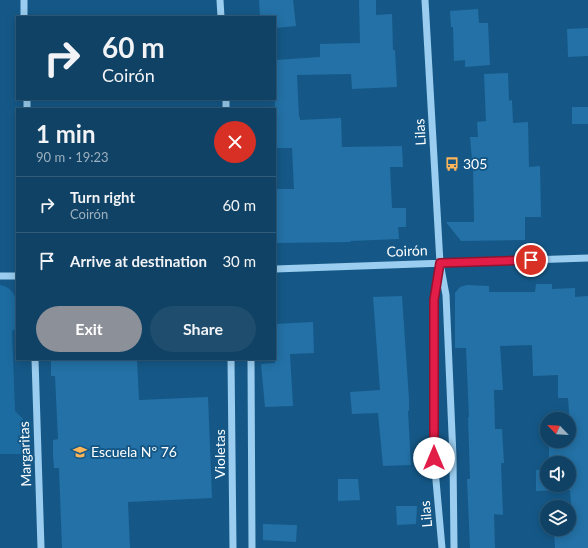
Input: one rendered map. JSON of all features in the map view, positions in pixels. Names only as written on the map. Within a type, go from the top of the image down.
[{"type":"street","points":[[24,0],[24,16]]},
{"type":"street","points":[[220,0],[221,16]]},
{"type":"street","name":"Lilas","points":[[425,0],[440,263],[446,295],[453,457],[454,548]]},
{"type":"street","name":"Coirón","points":[[276,269],[588,258]]},
{"type":"street","name":"Lilas","points":[[440,263],[434,300],[434,458],[442,548]]},
{"type":"street","points":[[0,276],[16,276]]},
{"type":"street","name":"Margaritas","points":[[36,360],[42,548]]},
{"type":"street","name":"Violetas","points":[[231,360],[234,548]]},
{"type":"street","points":[[251,360],[252,548]]},
{"type":"shaded area","points":[[0,285],[7,287],[12,291],[16,302],[16,329],[12,331],[15,411],[23,419],[24,454],[0,454]]},
{"type":"building","points":[[259,0],[293,0],[296,26],[276,28],[276,16],[260,16]]},
{"type":"building","points":[[359,0],[376,0],[376,15],[392,14],[393,50],[395,50],[397,87],[352,89],[351,74],[297,75],[299,117],[300,120],[341,118],[342,147],[402,146],[403,167],[390,167],[392,208],[406,208],[406,227],[398,227],[399,239],[350,241],[351,242],[276,243],[276,189],[294,189],[292,148],[276,148],[276,60],[320,57],[320,44],[360,43]]},
{"type":"building","points":[[478,9],[479,23],[488,23],[490,65],[465,67],[465,60],[454,61],[453,27],[451,27],[450,11]]},
{"type":"building","points":[[588,28],[588,56],[568,57],[567,29]]},
{"type":"building","points":[[508,73],[509,101],[512,100],[513,123],[528,122],[529,167],[540,166],[541,217],[525,217],[525,240],[461,241],[446,222],[474,222],[473,160],[470,137],[478,137],[477,122],[486,121],[484,74]]},
{"type":"building","points":[[572,107],[588,107],[588,124],[572,124]]},
{"type":"building","points":[[536,284],[552,284],[552,289],[575,288],[575,297],[588,296],[588,548],[555,548],[554,536],[576,536],[576,500],[571,500],[570,492],[576,492],[576,456],[549,456],[549,448],[576,448],[576,412],[569,412],[568,398],[558,398],[558,375],[533,376],[532,345],[500,346],[503,390],[494,390],[495,429],[502,429],[504,463],[501,463],[503,515],[494,514],[495,548],[470,548],[467,479],[470,479],[469,417],[466,348],[455,348],[455,293],[460,287],[467,285],[489,286],[489,292],[535,292]]},
{"type":"building","points":[[402,296],[409,399],[408,411],[411,465],[383,466],[378,413],[352,414],[350,392],[380,390],[373,297]]},
{"type":"building","points":[[313,322],[314,353],[290,354],[293,406],[265,407],[261,364],[275,363],[276,324]]},
{"type":"building","points":[[51,360],[137,360],[139,400],[208,397],[212,498],[128,502],[130,548],[62,548],[59,468],[54,468],[53,455],[53,440],[58,439],[55,376],[51,376]]},
{"type":"building","points":[[536,470],[540,470],[540,491],[536,491]]},
{"type":"building","points":[[338,479],[358,479],[360,500],[338,501]]},
{"type":"building","points":[[396,506],[417,506],[416,524],[397,525]]},
{"type":"building","points":[[263,524],[297,525],[296,542],[263,540]]},
{"type":"place","name":"305","points":[[452,164]]},
{"type":"place","name":"Escuela Nº 76","points":[[80,452]]},
{"type":"route","points":[[434,458],[434,300],[440,263],[531,260]]}]
